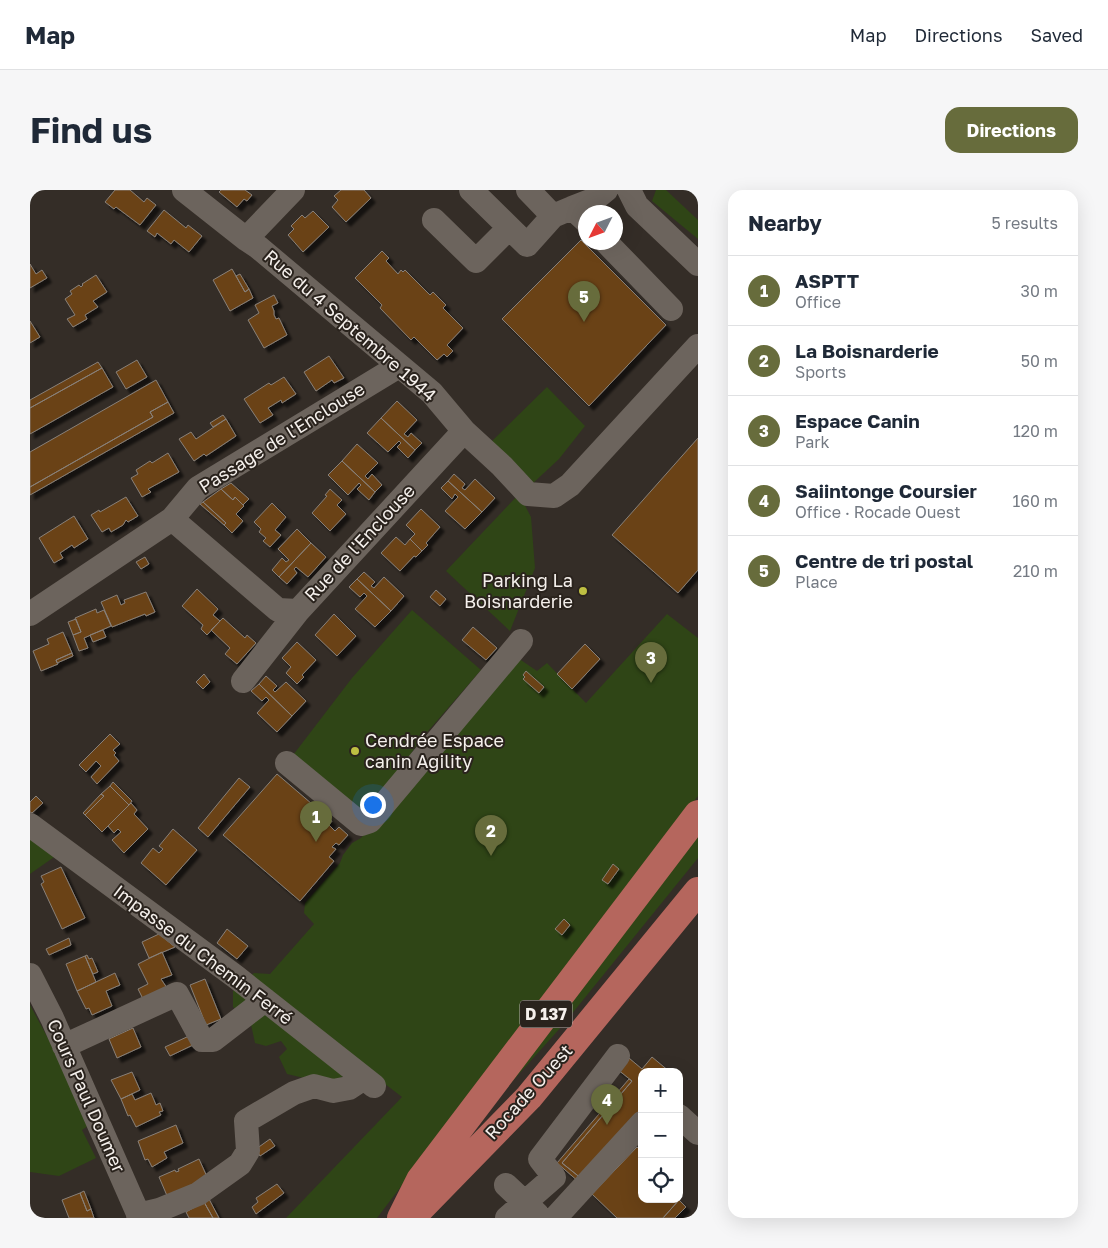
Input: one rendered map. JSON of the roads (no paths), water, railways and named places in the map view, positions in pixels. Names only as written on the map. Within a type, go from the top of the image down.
[{"type":"main road","name":"D 137","points":[[401,1218],[420,1180],[698,814]]},
{"type":"main road","name":"Rocade Ouest","points":[[411,1218],[530,1097],[698,891]]},
{"type":"street","name":"Rue du 4 Septembre 1944","points":[[184,190],[258,247],[432,393],[464,431],[502,466],[528,494],[554,496],[570,485],[698,346]]},
{"type":"street","points":[[246,239],[293,190]]},
{"type":"street","points":[[471,190],[527,245],[583,204]]},
{"type":"street","points":[[528,190],[583,204]]},
{"type":"street","points":[[629,190],[637,206],[698,264]]},
{"type":"street","points":[[434,220],[476,261],[509,228]]},
{"type":"street","points":[[614,250],[672,309]]},
{"type":"street","name":"Passage de l'Enclouse","points":[[172,519],[198,488],[399,366]]},
{"type":"street","name":"Rue de l'Enclouse","points":[[172,519],[278,610],[298,611],[464,431]]},
{"type":"street","points":[[30,614],[172,519]]},
{"type":"street","points":[[243,681],[298,611]]},
{"type":"street","points":[[288,763],[360,824],[370,820],[521,641]]},
{"type":"street","name":"Impasse du Chemin Ferré","points":[[30,825],[265,1000],[369,1082],[333,1091],[314,1086],[294,1093],[246,1120],[248,1151],[240,1164],[198,1194],[139,1216]]},
{"type":"street","name":"Cours Paul Doumer","points":[[30,975],[64,1046],[139,1216]]},
{"type":"street","points":[[64,1046],[177,994],[202,1040],[213,1040],[265,1000]]},
{"type":"street","points":[[507,1218],[534,1211],[554,1176],[540,1159],[618,1056]]},
{"type":"street","points":[[683,1120],[698,1133]]},
{"type":"street","points":[[554,1218],[638,1127]]},
{"type":"street","points":[[506,1185],[534,1211]]},
{"type":"place","name":"Centre de tri postal","points":[[584,322]]},
{"type":"place","name":"Parking La Boisnarderie","points":[[583,591]]},
{"type":"place","name":"Espace Canin","points":[[651,683]]},
{"type":"place","name":"Cendrée Espace canin Agility","points":[[355,751]]},
{"type":"place","name":"ASPTT","points":[[316,842]]},
{"type":"place","name":"La Boisnarderie","points":[[491,856]]},
{"type":"place","name":"Saiintonge Coursier","points":[[607,1125]]}]
